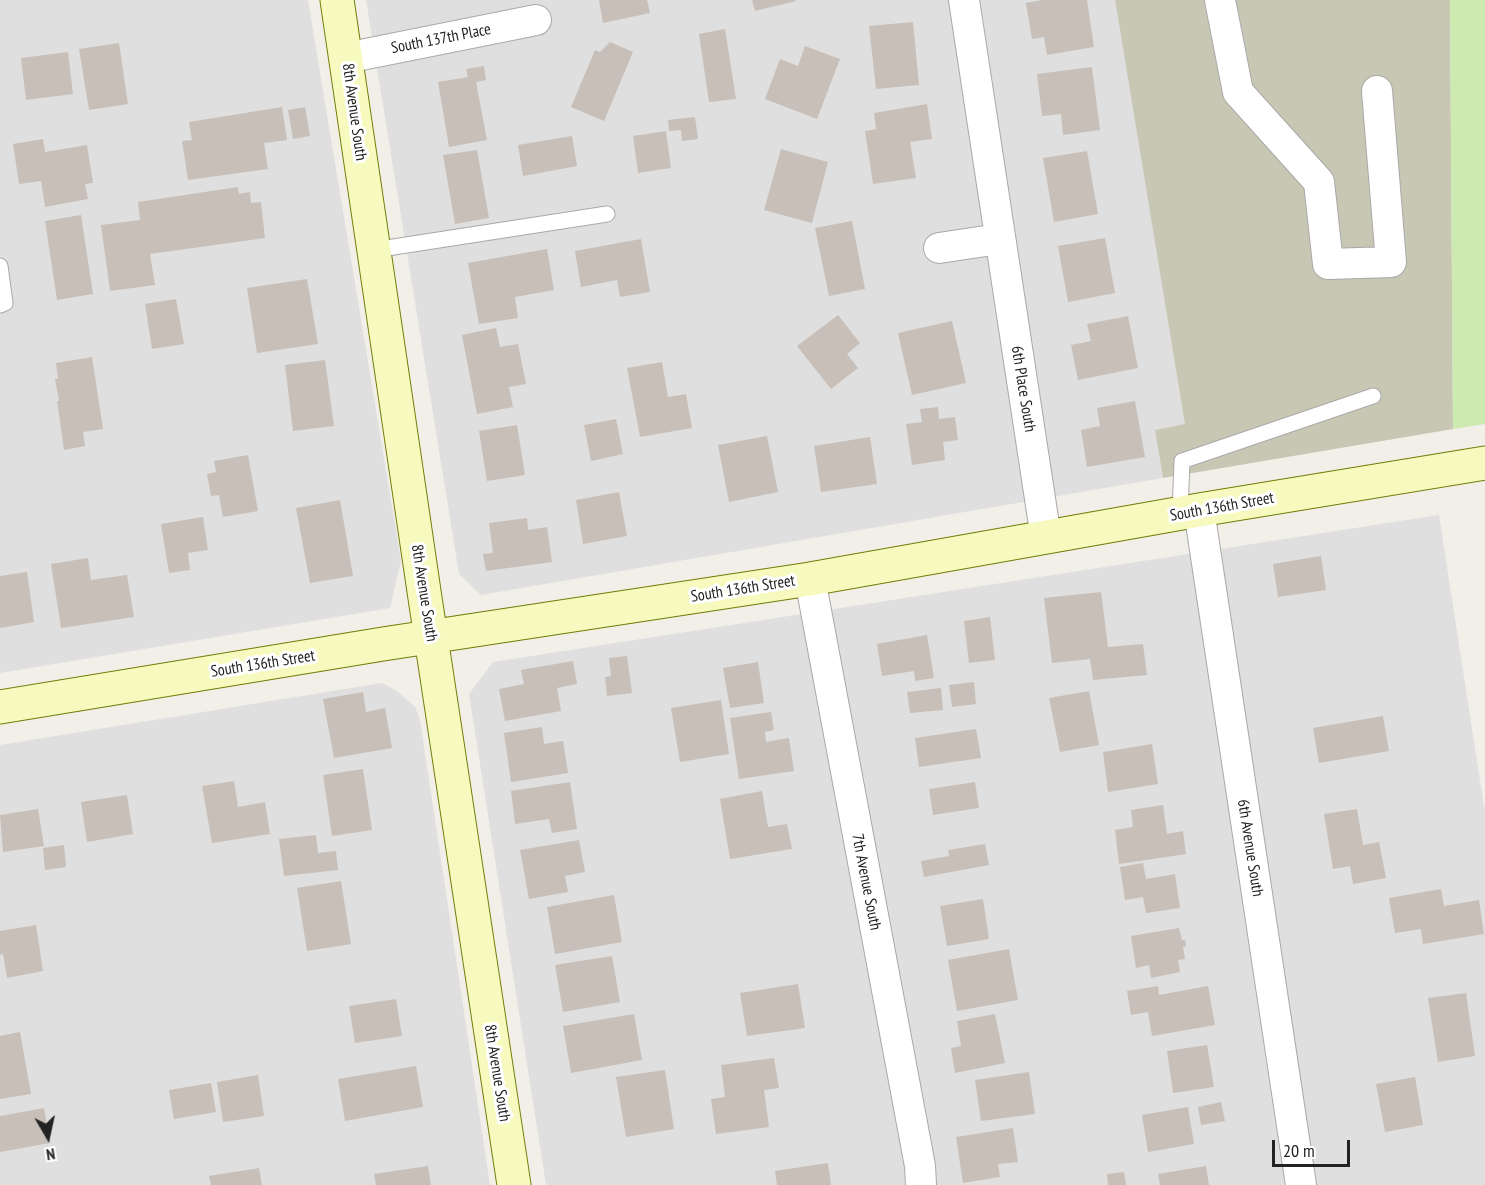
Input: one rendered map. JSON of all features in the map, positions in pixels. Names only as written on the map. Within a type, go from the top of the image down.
[{"type":"street","name":"8th Avenue South","points":[[337,0],[514,1185]]},
{"type":"street","name":"6th Place South","points":[[964,0],[1046,538]]},
{"type":"street","points":[[1220,0],[1238,92],[1319,182],[1328,264],[1391,262],[1377,91]]},
{"type":"street","name":"South 137th Place","points":[[346,58],[536,20]]},
{"type":"street","points":[[939,248],[999,239]]},
{"type":"street","name":"South 136th Street","points":[[0,707],[383,644],[810,579],[1485,463]]},
{"type":"street","name":"6th Avenue South","points":[[1190,512],[1301,1185]]},
{"type":"street","name":"7th Avenue South","points":[[810,579],[918,1154],[921,1185]]},
{"type":"lane","points":[[374,250],[607,214]]},
{"type":"lane","points":[[0,266],[5,303],[0,305]]},
{"type":"lane","points":[[1190,512],[1182,461],[1373,396]]},
{"type":"shaded area","points":[[0,0],[308,0],[401,561],[390,608],[0,673]]},
{"type":"shaded area","points":[[366,0],[1115,0],[1186,425],[1155,430],[1163,478],[481,595],[459,574]]},
{"type":"shaded area","points":[[1115,0],[1450,0],[1453,429],[1163,478],[1155,430],[1185,424]]},
{"type":"shaded area","points":[[1439,515],[1485,813],[1485,1185],[546,1185],[469,694],[493,662]]},
{"type":"shaded area","points":[[382,683],[397,691],[415,707],[420,720],[490,1185],[0,1185],[0,745]]},
{"type":"green space","points":[[1450,0],[1485,0],[1485,424],[1453,429]]},
{"type":"building","points":[[599,0],[647,0],[650,13],[603,23]]},
{"type":"building","points":[[752,0],[795,0],[796,1],[755,11]]},
{"type":"building","points":[[1042,0],[1087,0],[1094,47],[1047,55],[1044,37],[1032,39],[1026,3]]},
{"type":"building","points":[[913,22],[919,85],[876,89],[869,26]]},
{"type":"building","points":[[725,29],[736,99],[709,102],[699,34]]},
{"type":"building","points":[[610,42],[633,52],[604,121],[571,107],[595,50],[600,52]]},
{"type":"building","points":[[119,43],[128,104],[89,110],[79,49]]},
{"type":"building","points":[[805,46],[840,59],[817,119],[765,99],[780,59],[798,66]]},
{"type":"building","points":[[68,52],[73,94],[26,100],[21,58]]},
{"type":"building","points":[[484,66],[486,80],[476,82],[487,140],[449,147],[438,82],[468,77],[466,69]]},
{"type":"building","points":[[1092,67],[1100,130],[1063,135],[1061,114],[1042,116],[1037,74]]},
{"type":"building","points":[[927,104],[932,139],[910,142],[916,178],[873,184],[865,131],[876,129],[874,113]]},
{"type":"building","points":[[282,107],[287,140],[264,143],[268,169],[188,180],[182,141],[192,140],[189,122]]},
{"type":"building","points":[[305,107],[310,136],[293,139],[288,110]]},
{"type":"building","points":[[695,117],[698,139],[682,141],[681,130],[669,131],[668,120]]},
{"type":"building","points":[[666,131],[671,168],[638,173],[633,136]]},
{"type":"building","points":[[572,136],[577,166],[523,176],[518,145]]},
{"type":"building","points":[[43,139],[45,152],[87,145],[93,183],[85,184],[88,199],[45,207],[41,181],[19,184],[13,144]]},
{"type":"building","points":[[781,149],[828,162],[812,223],[764,210]]},
{"type":"building","points":[[477,150],[489,218],[455,224],[443,155]]},
{"type":"building","points":[[1087,151],[1098,214],[1054,222],[1043,158]]},
{"type":"building","points":[[238,187],[239,194],[250,192],[251,203],[261,202],[265,238],[150,254],[155,285],[110,291],[101,225],[140,220],[138,202]]},
{"type":"building","points":[[81,215],[93,294],[57,300],[45,221]]},
{"type":"building","points":[[852,221],[865,289],[829,296],[815,228]]},
{"type":"building","points":[[1105,238],[1115,293],[1068,302],[1058,246]]},
{"type":"building","points":[[641,239],[650,292],[620,297],[617,280],[581,287],[575,251]]},
{"type":"building","points":[[547,249],[554,290],[515,297],[518,318],[479,324],[468,263]]},
{"type":"building","points":[[307,279],[318,344],[257,353],[247,288]]},
{"type":"building","points":[[176,299],[184,344],[152,349],[145,304]]},
{"type":"building","points":[[838,315],[860,343],[847,354],[858,368],[831,389],[797,346]]},
{"type":"building","points":[[1128,316],[1138,368],[1078,380],[1071,345],[1091,341],[1087,324]]},
{"type":"building","points":[[952,321],[966,383],[912,395],[898,333]]},
{"type":"building","points":[[496,328],[500,347],[518,344],[526,384],[509,387],[513,407],[477,414],[462,335]]},
{"type":"building","points":[[92,357],[103,429],[83,432],[85,446],[64,450],[57,401],[59,401],[55,379],[58,379],[56,363]]},
{"type":"building","points":[[325,360],[334,426],[293,431],[285,365]]},
{"type":"building","points":[[662,362],[668,397],[686,394],[692,428],[640,437],[627,368]]},
{"type":"building","points":[[1135,401],[1145,457],[1087,467],[1081,430],[1100,426],[1097,408]]},
{"type":"building","points":[[938,407],[939,419],[955,417],[958,440],[943,442],[945,460],[912,465],[906,424],[922,422],[920,409]]},
{"type":"building","points":[[616,419],[623,454],[591,461],[584,425]]},
{"type":"building","points":[[517,425],[525,475],[487,481],[479,431]]},
{"type":"building","points":[[767,436],[778,492],[729,502],[718,445]]},
{"type":"building","points":[[870,437],[877,484],[821,492],[814,446]]},
{"type":"building","points":[[248,455],[258,511],[223,517],[219,495],[211,496],[207,474],[216,472],[214,461]]},
{"type":"building","points":[[619,492],[627,536],[583,544],[576,500]]},
{"type":"building","points":[[340,500],[353,576],[310,583],[296,508]]},
{"type":"building","points":[[203,517],[208,550],[188,553],[190,570],[169,573],[161,524]]},
{"type":"building","points":[[527,518],[528,530],[547,527],[552,562],[486,571],[483,554],[493,553],[489,523]]},
{"type":"building","points":[[1321,556],[1326,590],[1278,597],[1273,564]]},
{"type":"building","points":[[88,558],[91,580],[127,575],[134,617],[61,628],[51,564]]},
{"type":"building","points":[[27,572],[34,622],[0,628],[0,576]]},
{"type":"building","points":[[1101,592],[1108,647],[1143,644],[1147,675],[1093,680],[1090,659],[1052,663],[1044,598]]},
{"type":"building","points":[[990,617],[995,660],[969,663],[964,621]]},
{"type":"building","points":[[927,635],[934,678],[915,681],[914,671],[882,676],[877,644]]},
{"type":"building","points":[[627,656],[632,693],[607,696],[605,677],[611,676],[609,658]]},
{"type":"building","points":[[573,661],[577,684],[557,688],[561,711],[505,721],[499,689],[524,684],[521,670]]},
{"type":"building","points":[[758,662],[764,703],[730,708],[723,668]]},
{"type":"building","points":[[974,682],[976,704],[952,707],[949,685]]},
{"type":"building","points":[[941,688],[943,710],[910,713],[907,692]]},
{"type":"building","points":[[1089,691],[1099,745],[1060,752],[1049,698]]},
{"type":"building","points":[[363,692],[366,712],[385,708],[392,748],[334,758],[323,699]]},
{"type":"building","points":[[721,700],[729,754],[680,762],[671,708]]},
{"type":"building","points":[[771,712],[774,730],[765,732],[766,742],[789,738],[794,771],[739,779],[730,718]]},
{"type":"building","points":[[1383,716],[1389,751],[1319,763],[1313,728]]},
{"type":"building","points":[[542,727],[544,744],[563,741],[568,773],[511,782],[504,733]]},
{"type":"building","points":[[976,729],[981,758],[919,767],[915,738]]},
{"type":"building","points":[[1152,744],[1158,784],[1108,792],[1103,752]]},
{"type":"building","points":[[363,769],[372,830],[332,836],[323,775]]},
{"type":"building","points":[[234,781],[238,807],[265,802],[270,834],[212,843],[202,786]]},
{"type":"building","points":[[570,782],[577,829],[552,833],[549,819],[515,824],[511,791]]},
{"type":"building","points":[[975,782],[979,808],[933,815],[929,789]]},
{"type":"building","points":[[762,791],[768,827],[787,824],[792,849],[730,859],[720,799]]},
{"type":"building","points":[[127,795],[133,834],[87,842],[81,802]]},
{"type":"building","points":[[1163,805],[1167,834],[1183,831],[1186,854],[1119,864],[1115,830],[1133,827],[1131,810]]},
{"type":"building","points":[[38,809],[44,846],[3,852],[0,815]]},
{"type":"building","points":[[1357,809],[1363,845],[1379,842],[1386,878],[1353,884],[1350,866],[1333,869],[1324,814]]},
{"type":"building","points":[[316,835],[318,853],[336,851],[338,870],[284,876],[279,839]]},
{"type":"building","points":[[579,840],[585,872],[565,876],[568,892],[529,899],[520,850]]},
{"type":"building","points":[[985,844],[989,865],[924,877],[921,861],[949,856],[948,850]]},
{"type":"building","points":[[64,845],[66,867],[45,870],[43,848]]},
{"type":"building","points":[[1143,863],[1146,879],[1175,874],[1180,908],[1146,913],[1143,897],[1125,900],[1120,867]]},
{"type":"building","points":[[341,881],[351,944],[307,951],[297,888]]},
{"type":"building","points":[[1441,889],[1444,906],[1479,900],[1484,934],[1423,944],[1421,929],[1395,933],[1389,898]]},
{"type":"building","points":[[614,895],[622,942],[555,954],[547,907]]},
{"type":"building","points":[[983,899],[989,939],[947,946],[940,906]]},
{"type":"building","points":[[36,925],[43,971],[7,978],[3,954],[0,955],[0,931]]},
{"type":"building","points":[[1179,928],[1186,946],[1183,947],[1185,959],[1178,960],[1180,972],[1151,978],[1149,965],[1136,968],[1131,936]]},
{"type":"building","points":[[1009,949],[1018,1000],[957,1011],[948,960]]},
{"type":"building","points":[[612,956],[620,1002],[563,1012],[555,965]]},
{"type":"building","points":[[798,984],[805,1028],[747,1036],[740,993]]},
{"type":"building","points":[[1158,986],[1159,995],[1208,986],[1215,1025],[1152,1036],[1148,1012],[1131,1015],[1127,991]]},
{"type":"building","points":[[1466,993],[1475,1056],[1438,1062],[1428,998]]},
{"type":"building","points":[[396,999],[402,1036],[355,1043],[349,1006]]},
{"type":"building","points":[[634,1014],[642,1060],[571,1073],[563,1026]]},
{"type":"building","points":[[995,1014],[1005,1063],[955,1073],[951,1048],[961,1046],[957,1021]]},
{"type":"building","points":[[20,1032],[31,1094],[0,1099],[0,1036]]},
{"type":"building","points":[[1207,1045],[1214,1087],[1173,1093],[1167,1051]]},
{"type":"building","points":[[774,1058],[779,1088],[764,1090],[769,1127],[716,1134],[711,1099],[725,1097],[721,1065]]},
{"type":"building","points":[[416,1066],[423,1107],[345,1121],[338,1079]]},
{"type":"building","points":[[665,1070],[674,1129],[626,1137],[616,1077]]},
{"type":"building","points":[[1029,1072],[1035,1114],[981,1121],[975,1080]]},
{"type":"building","points":[[258,1075],[264,1116],[223,1122],[217,1082]]},
{"type":"building","points":[[1415,1077],[1423,1125],[1385,1132],[1376,1084]]},
{"type":"building","points":[[211,1083],[216,1112],[174,1119],[169,1090]]},
{"type":"building","points":[[1221,1102],[1225,1121],[1201,1125],[1198,1107]]},
{"type":"building","points":[[1188,1107],[1194,1144],[1148,1152],[1142,1115]]},
{"type":"building","points":[[44,1108],[50,1143],[0,1152],[0,1116]]},
{"type":"building","points":[[1013,1128],[1018,1162],[998,1164],[1000,1177],[963,1183],[956,1137]]},
{"type":"building","points":[[828,1163],[831,1185],[777,1185],[775,1171]]},
{"type":"building","points":[[428,1166],[431,1185],[376,1185],[374,1174]]},
{"type":"building","points":[[1206,1166],[1209,1185],[1160,1185],[1158,1174]]},
{"type":"building","points":[[259,1168],[262,1185],[211,1185],[209,1176]]},
{"type":"building","points":[[1124,1172],[1126,1185],[1108,1185],[1107,1174]]}]
